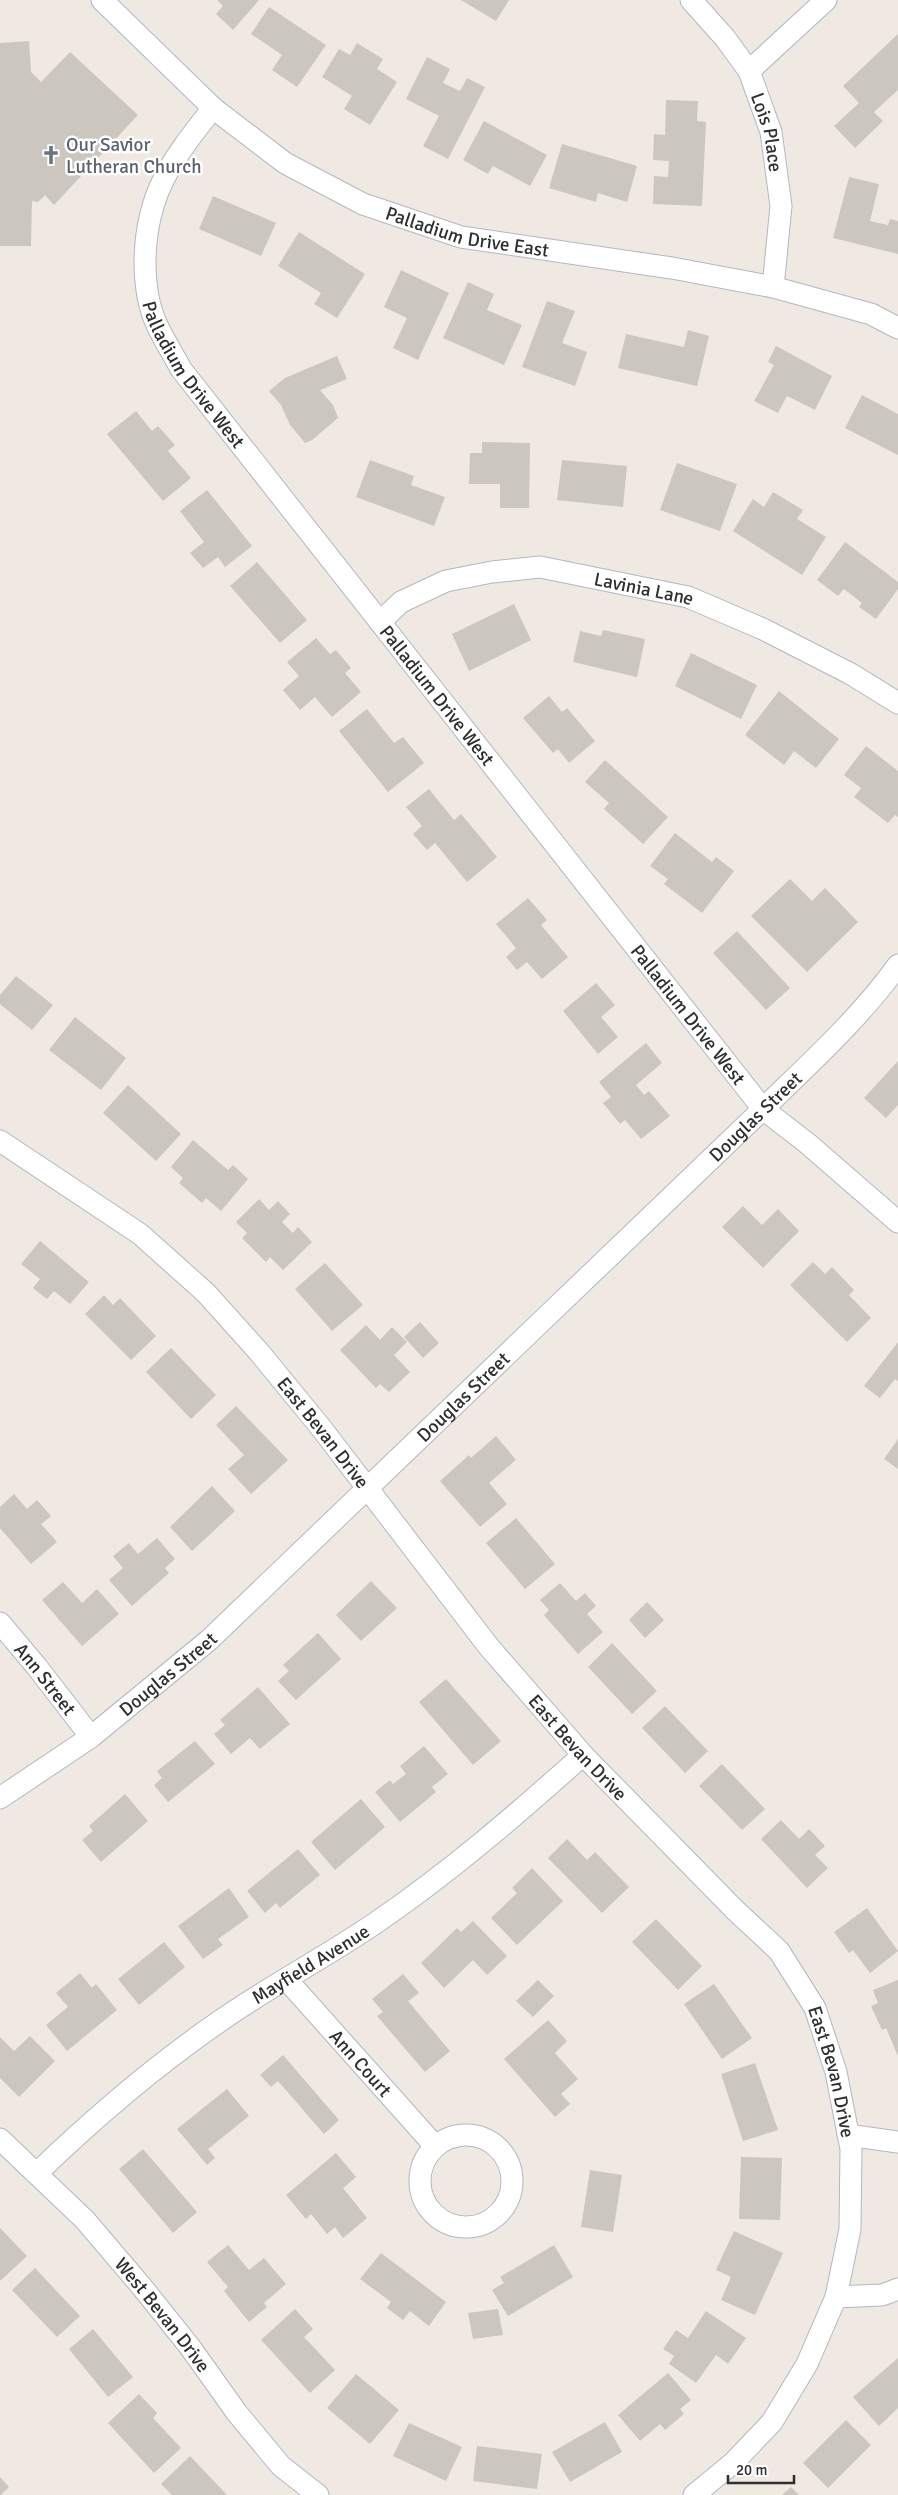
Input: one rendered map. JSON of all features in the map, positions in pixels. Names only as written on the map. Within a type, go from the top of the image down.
[{"type":"street","name":"Palladium Drive East","points":[[102,0],[213,108],[285,163],[364,204],[461,237],[672,268],[773,287],[871,314],[898,328]]},
{"type":"street","name":"Lois Place","points":[[691,0],[726,38],[749,71],[771,132],[781,206],[773,287]]},
{"type":"street","points":[[749,71],[826,0]]},
{"type":"street","name":"Palladium Drive West","points":[[213,108],[177,154],[156,192],[146,233],[145,279],[156,323],[180,369],[764,1109],[807,1143],[898,1222]]},
{"type":"street","name":"Lavinia Lane","points":[[380,622],[401,602],[446,581],[492,572],[540,567],[688,597],[763,629],[834,665],[898,703]]},
{"type":"street","name":"Douglas Street","points":[[0,1798],[91,1737],[210,1640],[764,1109],[833,1040],[883,985],[898,964]]},
{"type":"street","name":"East Bevan Drive","points":[[0,1141],[140,1234],[206,1293],[259,1352],[368,1487],[439,1584],[490,1647],[583,1755],[735,1910],[779,1951],[814,2008],[836,2072],[851,2149],[850,2229],[836,2297],[807,2364],[772,2422],[734,2462],[694,2495]]},
{"type":"street","name":"Ann Street","points":[[0,1623],[91,1737]]},
{"type":"street","name":"Mayfield Avenue","points":[[37,2173],[92,2120],[221,2020],[375,1924],[447,1872],[504,1827],[583,1755]]},
{"type":"street","name":"Ann Court","points":[[287,1980],[435,2146]]},
{"type":"street","points":[[848,2134],[898,2142]]},
{"type":"street","points":[[462,2135],[477,2136],[490,2142],[502,2151],[509,2164],[512,2179],[510,2193],[504,2207],[494,2218],[480,2225],[464,2227],[449,2224],[436,2216],[426,2204],[420,2190],[420,2174],[426,2159],[435,2146],[448,2139],[462,2135]]},
{"type":"street","name":"West Bevan Drive","points":[[0,2139],[85,2220],[190,2346],[237,2413],[281,2466],[318,2495]]},
{"type":"street","points":[[836,2297],[882,2295],[898,2289]]},
{"type":"building","points":[[217,0],[259,0],[233,30],[216,14],[223,6]]},
{"type":"building","points":[[461,0],[509,0],[496,21]]},
{"type":"building","points":[[269,7],[326,45],[297,87],[272,70],[282,55],[251,34]]},
{"type":"building","points":[[898,34],[898,90],[874,112],[883,121],[855,148],[834,126],[859,103],[843,86]]},
{"type":"building","name":"Our Savior Lutheran Church","points":[[29,41],[31,72],[41,82],[70,52],[138,115],[54,205],[45,195],[38,202],[32,201],[31,246],[0,246],[0,43]]},
{"type":"building","points":[[357,43],[383,59],[377,69],[397,82],[370,125],[344,109],[352,96],[322,77],[339,49],[350,55]]},
{"type":"building","points":[[427,57],[450,69],[443,83],[460,91],[467,78],[485,87],[448,159],[423,146],[439,116],[406,99]]},
{"type":"building","points":[[666,100],[698,101],[697,121],[706,122],[702,206],[653,204],[654,176],[668,177],[669,161],[653,160],[654,134],[665,135]]},
{"type":"building","points":[[484,121],[547,155],[530,186],[493,166],[488,174],[463,160]]},
{"type":"building","points":[[562,144],[637,166],[627,202],[598,193],[596,202],[549,188]]},
{"type":"building","points":[[849,177],[879,184],[870,221],[888,225],[890,219],[898,221],[898,254],[833,238]]},
{"type":"building","points":[[213,196],[276,223],[261,256],[199,229]]},
{"type":"building","points":[[299,232],[365,274],[337,318],[314,304],[321,293],[278,266]]},
{"type":"building","points":[[401,270],[449,293],[418,360],[393,348],[407,318],[384,307]]},
{"type":"building","points":[[468,282],[494,294],[487,310],[522,325],[504,365],[443,338]]},
{"type":"building","points":[[547,301],[575,311],[562,343],[587,352],[575,386],[522,367]]},
{"type":"building","points":[[688,330],[709,336],[697,386],[618,368],[626,334],[684,347]]},
{"type":"building","points":[[776,346],[832,376],[815,410],[787,396],[778,413],[754,401],[774,365],[768,362]]},
{"type":"building","points":[[337,356],[347,379],[320,390],[333,405],[338,418],[312,440],[305,443],[290,425],[281,405],[269,391],[285,378]]},
{"type":"building","points":[[862,395],[898,414],[898,455],[845,428]]},
{"type":"building","points":[[136,411],[152,431],[158,426],[175,445],[168,451],[191,478],[163,501],[107,434]]},
{"type":"building","points":[[482,442],[530,443],[529,508],[500,508],[500,484],[469,484],[470,453],[482,453]]},
{"type":"building","points":[[370,460],[414,476],[411,485],[445,497],[434,526],[356,497]]},
{"type":"building","points":[[562,460],[627,466],[623,507],[557,500]]},
{"type":"building","points":[[677,463],[737,484],[720,531],[660,510]]},
{"type":"building","points":[[207,490],[252,546],[225,567],[218,557],[203,568],[190,553],[204,542],[180,511]]},
{"type":"building","points":[[773,492],[803,510],[797,519],[826,537],[802,575],[733,531],[753,499],[764,507]]},
{"type":"building","points":[[845,542],[898,582],[898,589],[876,619],[859,607],[862,603],[844,589],[838,596],[817,580]]},
{"type":"building","points":[[257,562],[307,620],[280,643],[230,586]]},
{"type":"building","points":[[514,604],[531,640],[469,671],[452,634]]},
{"type":"building","points":[[603,630],[645,639],[637,677],[573,662],[580,631],[601,636]]},
{"type":"building","points":[[316,638],[330,654],[336,650],[351,668],[345,673],[361,692],[332,717],[315,697],[300,710],[283,690],[299,676],[287,662]]},
{"type":"building","points":[[691,653],[757,685],[741,719],[675,686]]},
{"type":"building","points":[[779,691],[839,739],[816,768],[794,751],[784,765],[745,735]]},
{"type":"building","points":[[549,696],[562,712],[567,708],[595,741],[569,763],[558,749],[553,753],[523,718]]},
{"type":"building","points":[[367,709],[394,743],[403,737],[424,763],[388,792],[339,731]]},
{"type":"building","points":[[866,746],[898,771],[898,817],[895,815],[888,823],[854,797],[861,788],[844,775]]},
{"type":"building","points":[[605,760],[668,817],[643,844],[604,809],[609,803],[585,782]]},
{"type":"building","points":[[429,789],[454,820],[461,814],[497,857],[467,882],[435,843],[427,850],[413,834],[422,826],[406,807]]},
{"type":"building","points":[[675,833],[712,862],[716,857],[734,871],[702,913],[664,884],[668,879],[650,866]]},
{"type":"building","points":[[790,879],[812,901],[825,888],[858,922],[807,972],[751,916]]},
{"type":"building","points":[[528,898],[547,920],[541,925],[568,957],[542,979],[527,962],[517,970],[506,957],[516,948],[496,924]]},
{"type":"building","points":[[737,931],[790,988],[766,1010],[713,953]]},
{"type":"building","points":[[16,976],[53,1005],[32,1030],[0,1004],[0,995]]},
{"type":"building","points":[[596,983],[615,1005],[601,1017],[618,1037],[598,1054],[563,1011]]},
{"type":"building","points":[[75,1017],[126,1058],[101,1090],[49,1050]]},
{"type":"building","points":[[646,1043],[662,1063],[636,1085],[644,1095],[649,1091],[670,1116],[641,1139],[625,1120],[620,1124],[603,1103],[611,1097],[599,1082]]},
{"type":"building","points":[[898,1061],[898,1105],[886,1118],[864,1098]]},
{"type":"building","points":[[128,1085],[181,1134],[156,1161],[103,1113]]},
{"type":"building","points":[[193,1140],[228,1170],[233,1165],[248,1179],[221,1211],[206,1198],[202,1203],[179,1183],[183,1178],[171,1167]]},
{"type":"building","points":[[259,1199],[269,1210],[278,1201],[290,1214],[282,1222],[293,1233],[298,1227],[312,1242],[283,1270],[270,1257],[266,1262],[242,1238],[247,1233],[236,1222]]},
{"type":"building","points":[[743,1206],[762,1225],[778,1209],[799,1231],[763,1268],[722,1227]]},
{"type":"building","points":[[40,1241],[89,1282],[70,1304],[54,1291],[47,1299],[33,1288],[40,1279],[21,1264]]},
{"type":"building","points":[[813,1262],[825,1274],[832,1267],[854,1290],[849,1295],[871,1318],[847,1342],[790,1285]]},
{"type":"building","points":[[325,1263],[363,1305],[332,1331],[295,1289]]},
{"type":"building","points":[[104,1295],[113,1305],[120,1298],[156,1336],[131,1360],[85,1314]]},
{"type":"building","points":[[420,1322],[439,1343],[423,1358],[404,1337]]},
{"type":"building","points":[[366,1325],[380,1340],[392,1327],[407,1342],[394,1355],[410,1372],[389,1392],[380,1384],[376,1388],[340,1350]]},
{"type":"building","points":[[898,1342],[898,1381],[895,1379],[880,1398],[864,1386]]},
{"type":"building","points":[[171,1348],[216,1395],[191,1419],[146,1372]]},
{"type":"building","points":[[236,1406],[288,1460],[251,1494],[228,1469],[244,1455],[216,1425]]},
{"type":"building","points":[[496,1436],[516,1460],[489,1483],[507,1504],[480,1527],[440,1481],[469,1455],[471,1458]]},
{"type":"building","points":[[898,1439],[898,1469],[884,1459]]},
{"type":"building","points":[[212,1486],[235,1511],[192,1551],[170,1527]]},
{"type":"building","points":[[14,1494],[27,1509],[37,1500],[51,1516],[41,1524],[57,1542],[31,1564],[0,1528],[0,1507]]},
{"type":"building","points":[[516,1518],[555,1564],[525,1589],[486,1543]]},
{"type":"building","points":[[157,1538],[175,1559],[165,1568],[169,1573],[132,1606],[109,1580],[123,1568],[113,1556],[129,1543],[138,1554]]},
{"type":"building","points":[[371,1581],[397,1608],[361,1641],[336,1615]]},
{"type":"building","points":[[63,1582],[82,1603],[97,1589],[119,1614],[82,1646],[42,1600]]},
{"type":"building","points":[[560,1583],[576,1601],[585,1593],[596,1606],[587,1614],[603,1632],[578,1654],[544,1615],[549,1610],[540,1600]]},
{"type":"building","points":[[647,1602],[664,1620],[645,1638],[629,1620]]},
{"type":"building","points":[[318,1633],[341,1659],[296,1700],[278,1681],[289,1671],[283,1665]]},
{"type":"building","points":[[612,1643],[657,1691],[632,1714],[588,1667]]},
{"type":"building","points":[[446,1679],[501,1741],[473,1765],[419,1702]]},
{"type":"building","points":[[258,1687],[290,1724],[260,1749],[250,1738],[231,1754],[214,1734],[225,1725],[220,1720]]},
{"type":"building","points":[[665,1706],[708,1751],[685,1773],[642,1728]]},
{"type":"building","points":[[195,1741],[215,1764],[168,1802],[154,1785],[162,1778],[157,1771]]},
{"type":"building","points":[[424,1746],[448,1774],[432,1787],[436,1792],[400,1822],[375,1792],[390,1780],[393,1784],[406,1774],[400,1766]]},
{"type":"building","points":[[722,1764],[765,1809],[742,1830],[699,1786]]},
{"type":"building","points":[[125,1794],[148,1821],[101,1862],[82,1840],[93,1831],[89,1826]]},
{"type":"building","points":[[361,1799],[385,1827],[335,1870],[311,1842]]},
{"type":"building","points":[[781,1820],[799,1839],[809,1829],[825,1846],[815,1855],[828,1868],[807,1888],[761,1839]]},
{"type":"building","points":[[567,1839],[587,1860],[595,1852],[629,1887],[602,1913],[548,1858]]},
{"type":"building","points":[[298,1849],[320,1875],[280,1908],[276,1903],[265,1913],[247,1891]]},
{"type":"building","points":[[532,1868],[563,1901],[517,1945],[491,1918],[517,1893],[512,1888]]},
{"type":"building","points":[[229,1888],[249,1917],[218,1939],[223,1945],[203,1959],[178,1926]]},
{"type":"building","points":[[867,1908],[898,1951],[870,1973],[853,1950],[849,1953],[834,1932]]},
{"type":"building","points":[[656,1919],[702,1966],[678,1990],[632,1942]]},
{"type":"building","points":[[473,1921],[507,1956],[487,1975],[473,1960],[444,1988],[421,1963],[457,1928],[461,1932]]},
{"type":"building","points":[[164,1942],[185,1967],[139,2005],[118,1979]]},
{"type":"building","points":[[80,1973],[92,1988],[96,1984],[117,2010],[67,2051],[46,2025],[68,2007],[56,1993]]},
{"type":"building","points":[[403,1974],[419,1993],[408,2001],[450,2051],[425,2072],[377,2016],[383,2012],[372,1999]]},
{"type":"building","points":[[538,1980],[554,1996],[533,2017],[516,2001]]},
{"type":"building","points":[[898,1980],[898,2056],[886,2028],[882,2030],[871,2006],[878,2003],[873,1990]]},
{"type":"building","points":[[714,1984],[752,2038],[722,2059],[684,2004]]},
{"type":"building","points":[[548,2020],[567,2041],[555,2053],[578,2079],[561,2094],[570,2104],[555,2117],[504,2059]]},
{"type":"building","points":[[30,2036],[55,2061],[19,2097],[0,2078],[0,2037],[14,2051]]},
{"type":"building","points":[[283,2055],[339,2120],[324,2134],[278,2081],[271,2087],[260,2075]]},
{"type":"building","points":[[755,2063],[778,2130],[743,2141],[721,2074]]},
{"type":"building","points":[[227,2089],[249,2116],[208,2149],[215,2158],[207,2165],[177,2129]]},
{"type":"building","points":[[143,2149],[197,2212],[173,2233],[119,2169]]},
{"type":"building","points":[[336,2153],[356,2177],[343,2188],[367,2218],[343,2238],[335,2227],[327,2234],[311,2214],[306,2219],[286,2195]]},
{"type":"building","points":[[741,2157],[782,2158],[780,2220],[739,2219]]},
{"type":"building","points":[[590,2170],[622,2175],[613,2232],[581,2227]]},
{"type":"building","points":[[0,2228],[27,2256],[0,2281]]},
{"type":"building","points":[[734,2231],[783,2253],[755,2315],[721,2300],[731,2277],[716,2270]]},
{"type":"building","points":[[228,2245],[249,2270],[264,2258],[286,2284],[264,2303],[267,2307],[249,2322],[224,2291],[228,2287],[207,2262]]},
{"type":"building","points":[[554,2245],[573,2277],[508,2316],[492,2290],[504,2283],[500,2277]]},
{"type":"building","points":[[381,2253],[446,2302],[429,2326],[410,2311],[403,2320],[387,2308],[391,2302],[360,2279]]},
{"type":"building","points":[[35,2268],[80,2316],[57,2337],[12,2290]]},
{"type":"building","points":[[295,2309],[313,2329],[304,2337],[335,2370],[310,2393],[261,2340]]},
{"type":"building","points":[[498,2309],[503,2335],[473,2339],[468,2313]]},
{"type":"building","points":[[706,2311],[746,2338],[728,2364],[716,2355],[696,2383],[669,2364],[674,2356],[663,2349],[676,2330],[688,2338]]},
{"type":"building","points":[[93,2329],[133,2377],[108,2397],[69,2349]]},
{"type":"building","points":[[898,2358],[898,2408],[879,2426],[853,2397]]},
{"type":"building","points":[[668,2373],[691,2400],[680,2409],[684,2414],[665,2430],[660,2424],[640,2441],[618,2415]]},
{"type":"building","points":[[356,2374],[399,2410],[370,2444],[327,2408]]},
{"type":"building","points":[[139,2394],[157,2413],[153,2418],[181,2448],[154,2473],[108,2423]]},
{"type":"building","points":[[846,2420],[871,2445],[828,2488],[803,2463]]},
{"type":"building","points":[[605,2422],[622,2452],[570,2482],[552,2452]]},
{"type":"building","points":[[409,2423],[462,2447],[446,2481],[393,2456]]},
{"type":"building","points":[[477,2446],[542,2454],[537,2489],[473,2481]]},
{"type":"building","points":[[190,2456],[227,2495],[172,2495],[161,2484]]},
{"type":"building","points":[[0,2477],[9,2487],[1,2495],[0,2495]]},
{"type":"building","points":[[791,2487],[799,2495],[782,2495]]},
{"type":"place","name":"Our Savior Lutheran Church","points":[[51,155]]}]
